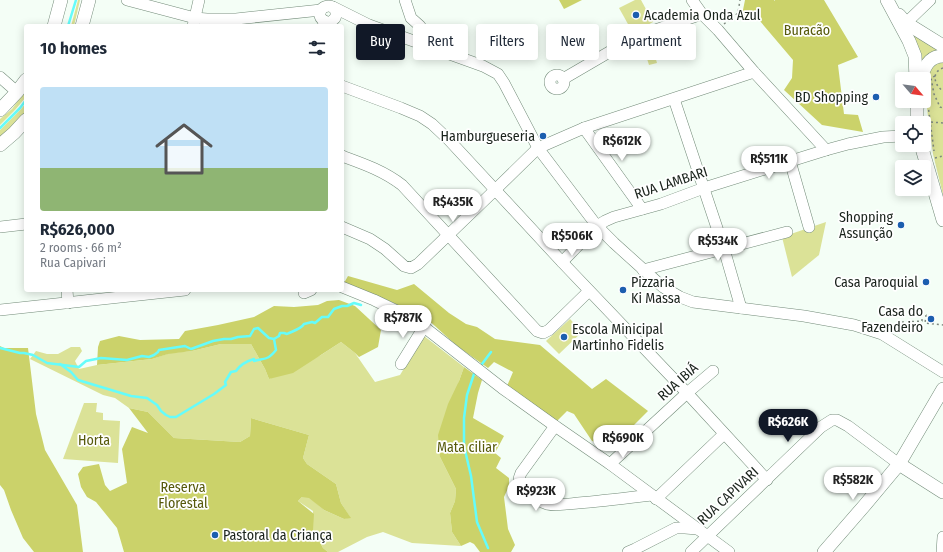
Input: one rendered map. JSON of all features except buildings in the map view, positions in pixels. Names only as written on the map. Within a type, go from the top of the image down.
[{"type":"main road","points":[[55,24],[61,0]]},
{"type":"main road","points":[[83,24],[89,0]]},
{"type":"main road","points":[[887,1],[906,23],[943,46]]},
{"type":"main road","points":[[887,1],[909,41],[919,72]]},
{"type":"main road","points":[[923,72],[927,63],[933,58],[943,56]]},
{"type":"main road","points":[[0,110],[24,83]]},
{"type":"main road","points":[[0,145],[24,122]]},
{"type":"main road","points":[[923,152],[943,220]]},
{"type":"main road","points":[[824,552],[899,464],[943,389]]},
{"type":"main road","points":[[899,464],[941,489]]},
{"type":"street","points":[[127,0],[194,22],[236,19],[327,7],[366,24]]},
{"type":"street","points":[[194,22],[199,0]]},
{"type":"street","points":[[405,0],[411,18],[418,24]]},
{"type":"street","points":[[692,0],[702,14],[826,150],[883,137],[895,136]]},
{"type":"street","points":[[906,23],[930,0]]},
{"type":"street","points":[[327,7],[321,18],[327,24],[337,21],[358,24]]},
{"type":"street","points":[[315,24],[327,7]]},
{"type":"street","points":[[563,79],[635,37],[702,14]]},
{"type":"street","points":[[466,60],[483,66],[498,74],[538,148],[598,226],[643,270],[663,287],[680,297],[693,302],[804,316],[860,326],[882,334],[943,372]]},
{"type":"street","points":[[344,228],[370,239],[385,249],[404,266],[411,268],[418,264],[538,148],[584,128],[754,72]]},
{"type":"street","points":[[0,77],[17,92]]},
{"type":"street","points":[[344,87],[420,116],[432,124],[449,140],[767,480]]},
{"type":"street","points":[[674,98],[724,249],[741,308]]},
{"type":"street","points":[[584,128],[642,209]]},
{"type":"street","name":"RUA LAMBARI","points":[[562,262],[598,226],[614,217],[661,204],[704,188],[826,150]]},
{"type":"street","points":[[344,157],[378,170],[402,185],[537,331],[543,333],[548,330],[589,291]]},
{"type":"street","points":[[790,161],[808,227]]},
{"type":"street","points":[[0,227],[24,224]]},
{"type":"street","points":[[643,270],[786,232]]},
{"type":"street","points":[[344,288],[399,312],[424,328],[502,388],[610,464],[729,552]]},
{"type":"street","points":[[67,292],[68,303]]},
{"type":"street","points":[[0,310],[167,292]]},
{"type":"street","points":[[401,364],[424,328]]},
{"type":"street","name":"RUA IBIÁ","points":[[610,464],[713,371]]},
{"type":"street","name":"RUA CAPIVARI","points":[[691,552],[821,427],[832,420],[837,420],[848,426],[899,464]]},
{"type":"street","points":[[555,426],[518,478],[521,486],[527,492],[541,502],[551,505],[654,497],[724,434]]},
{"type":"street","points":[[628,552],[676,528],[698,529]]},
{"type":"street","points":[[942,552],[943,537]]},
{"type":"path","points":[[718,30],[738,13],[740,0]]},
{"type":"path","points":[[943,68],[936,72],[935,76],[931,78],[934,94],[940,107],[943,108]]},
{"type":"path","points":[[935,76],[937,86],[943,91]]},
{"type":"path","points":[[931,122],[943,123]]},
{"type":"path","points":[[931,142],[934,150]]},
{"type":"path","points":[[935,158],[943,156]]},
{"type":"path","points":[[902,322],[922,321],[922,315],[926,315],[925,323],[943,325]]},
{"type":"green space","points":[[78,0],[80,0],[74,24],[72,24]]},
{"type":"green space","points":[[559,0],[582,0],[564,9]]},
{"type":"green space","name":"Academia Onda Azul","points":[[635,0],[641,0],[653,22],[649,24],[628,24],[619,8]]},
{"type":"green space","name":"Buracão","points":[[745,0],[824,0],[858,57],[838,65],[844,114],[858,115],[863,132],[822,125],[784,90],[792,78],[793,60],[754,14],[742,15]]},
{"type":"green space","points":[[908,29],[939,51],[923,65]]},
{"type":"green space","points":[[943,58],[943,195],[933,154],[931,116],[928,116],[927,108],[931,108],[931,72],[927,72],[928,67]]},
{"type":"green space","points":[[647,60],[656,60],[657,63],[649,65]]},
{"type":"green space","points":[[24,93],[24,99],[0,125],[0,119],[12,109]]},
{"type":"green space","points":[[24,105],[24,114],[0,137],[0,130]]},
{"type":"green space","points":[[826,222],[819,255],[792,277],[782,237]]},
{"type":"green space","points":[[348,276],[397,290],[414,284],[449,313],[466,324],[477,327],[495,339],[540,345],[592,389],[606,379],[648,411],[612,447],[592,441],[574,414],[567,411],[557,421],[507,386],[513,372],[494,362],[488,368],[457,346],[425,317],[344,283]]},
{"type":"green space","points":[[339,300],[355,306],[381,330],[378,347],[359,357],[341,342],[293,373],[269,379],[251,344],[221,344],[192,351],[168,354],[152,359],[97,365],[98,347],[100,341],[119,336],[140,340],[179,339],[185,331],[254,317],[274,306],[294,307],[318,305],[327,301]]},
{"type":"green space","name":"Escola Minicipal Martinho Fidelis","points":[[570,319],[582,332],[559,354],[546,341]]},
{"type":"green space","points":[[424,336],[464,367],[459,381],[440,457],[456,489],[455,501],[450,513],[452,532],[461,546],[412,543],[383,532],[367,537],[338,552],[328,552],[323,548],[313,530],[313,511],[298,501],[302,497],[309,497],[324,510],[344,519],[350,517],[341,503],[336,484],[307,464],[303,458],[309,435],[251,418],[250,436],[240,442],[174,438],[148,412],[129,408],[115,398],[103,395],[30,359],[36,351],[47,354],[58,354],[71,347],[80,347],[82,351],[75,361],[79,369],[97,365],[152,359],[170,353],[192,351],[221,344],[251,344],[269,379],[321,355],[341,342],[355,353],[375,382],[400,375]]},
{"type":"green space","points":[[0,346],[4,348],[28,348],[36,414],[45,450],[77,505],[83,552],[34,552],[23,538],[4,490],[0,485]]},
{"type":"green space","name":"Mata ciliar","points":[[464,367],[482,380],[473,418],[504,436],[495,453],[501,458],[496,468],[509,478],[509,486],[504,497],[508,529],[515,545],[511,552],[480,552],[474,544],[470,542],[461,546],[452,532],[450,513],[455,501],[456,489],[440,457],[438,435],[448,404]]},
{"type":"green space","name":"Horta","points":[[84,403],[97,403],[96,412],[103,413],[103,420],[120,421],[118,463],[63,459]]},
{"type":"green space","name":"Reserva Florestal","points":[[129,408],[148,412],[174,438],[240,442],[250,436],[251,418],[309,435],[303,458],[307,464],[336,484],[341,503],[351,518],[344,519],[324,510],[309,498],[302,497],[298,501],[314,514],[313,530],[323,548],[328,552],[124,552],[117,528],[96,502],[87,497],[81,487],[78,474],[83,467],[99,464],[105,485],[110,491],[127,483],[122,449],[132,427],[148,433]]},
{"type":"waterway","points":[[69,24],[76,0]]},
{"type":"waterway","points":[[0,128],[24,103]]},
{"type":"waterway","points":[[60,364],[71,372],[78,380],[131,396],[147,398],[157,405],[166,415],[176,417],[226,385],[225,382],[231,372],[236,371],[249,361],[271,356],[276,350],[274,339],[279,336],[280,333],[287,334],[299,329],[304,324],[312,322],[315,323],[322,317],[328,317],[334,309],[342,306],[347,306],[354,303],[361,305]]},
{"type":"waterway","points":[[0,348],[33,355],[47,363],[79,367],[86,361],[101,358],[127,360],[142,356],[149,357],[154,355],[159,350],[185,346],[191,349],[213,341],[250,336],[254,329],[258,328],[269,338],[274,339]]},
{"type":"waterway","points":[[482,364],[491,352]]},
{"type":"waterway","points":[[474,374],[467,395],[464,418],[464,446],[471,476],[477,522],[488,548]]},
{"type":"place","name":"Academia Onda Azul","points":[[636,15]]},
{"type":"place","name":"BD Shopping","points":[[876,97]]},
{"type":"place","name":"Hamburgueseria","points":[[543,136]]},
{"type":"place","name":"Shopping Assunção","points":[[901,225]]},
{"type":"place","name":"Casa Paroquial","points":[[926,282]]},
{"type":"place","name":"Pizzaria Ki Massa","points":[[623,290]]},
{"type":"place","name":"Casa do Fazendeiro","points":[[931,319]]},
{"type":"place","name":"Escola Minicipal Martinho Fidelis","points":[[564,337]]},
{"type":"place","name":"Pastoral da Criança","points":[[215,535]]}]
